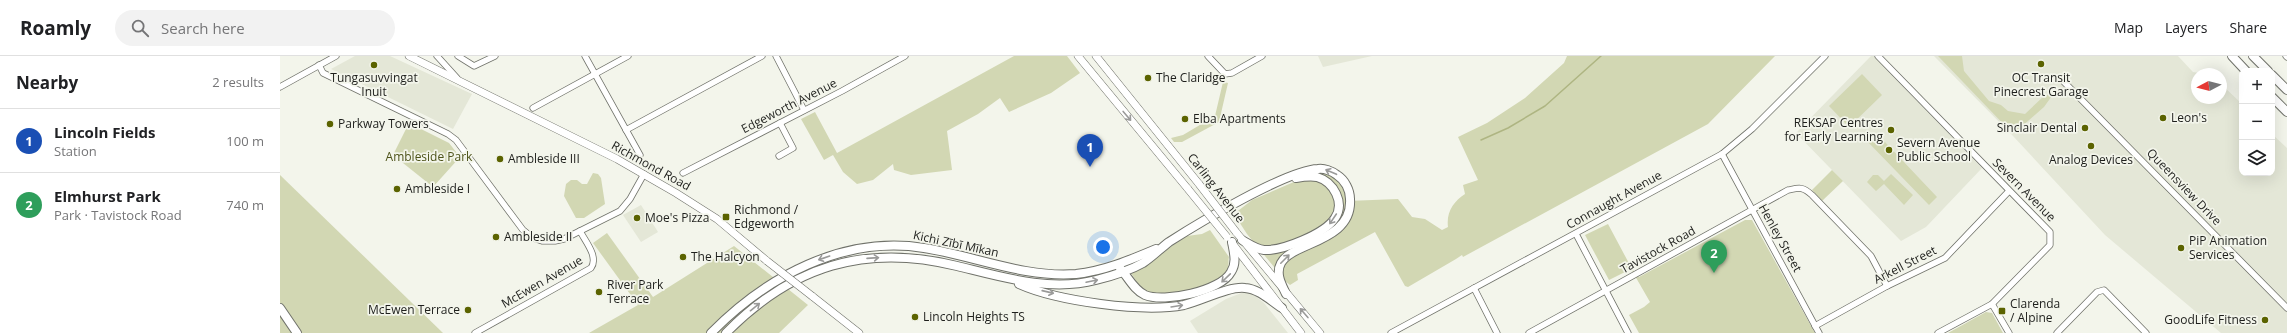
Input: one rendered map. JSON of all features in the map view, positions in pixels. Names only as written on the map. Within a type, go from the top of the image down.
[{"type":"highway","points":[[2232,56],[2243,68]]},
{"type":"highway","points":[[2253,56],[2265,68]]},
{"type":"highway","points":[[2275,78],[2287,90]]},
{"type":"highway","points":[[2275,100],[2287,112]]},
{"type":"highway","name":"Kichi Zībī Mīkan","points":[[726,333],[754,307],[790,282],[817,269],[846,261],[881,257],[928,260],[1011,280],[1066,284],[1093,281],[1123,272],[1144,262],[1168,244],[1205,220],[1289,178],[1317,168],[1332,172],[1341,178],[1347,186],[1350,202],[1346,216],[1337,229],[1318,242],[1289,255],[1280,263],[1279,276],[1286,294]]},
{"type":"highway","points":[[1242,240],[1258,249],[1277,249],[1315,234],[1328,226],[1335,218],[1339,205],[1336,193],[1331,185],[1317,177],[1289,178]]},
{"type":"highway","points":[[1116,265],[1136,289],[1149,297],[1164,298],[1195,292],[1222,282],[1230,275],[1235,263],[1229,239]]},
{"type":"highway","name":"Kichi Zībī Mīkan","points":[[711,333],[746,301],[786,275],[820,260],[861,249],[899,246],[923,248],[1023,270],[1056,274],[1086,272],[1116,265],[1168,244]]},
{"type":"highway","points":[[1011,280],[1033,289],[1080,300],[1152,308],[1182,305],[1244,287],[1258,292],[1282,308]]},
{"type":"highway","points":[[280,308],[297,333]]},
{"type":"main road","name":"Richmond Road","points":[[409,56],[458,78],[644,174],[698,206],[727,227],[766,261],[859,333]]},
{"type":"main road","name":"Carling Avenue","points":[[1078,56],[1229,239],[1299,331]]},
{"type":"main road","name":"Carling Avenue","points":[[1096,56],[1242,240],[1320,333]]},
{"type":"street","points":[[280,87],[336,56]]},
{"type":"street","points":[[438,56],[458,78]]},
{"type":"street","points":[[458,56],[474,66],[495,56]]},
{"type":"street","points":[[585,56],[640,155]]},
{"type":"street","points":[[533,108],[628,56]]},
{"type":"street","points":[[626,130],[762,56]]},
{"type":"street","points":[[776,56],[804,110]]},
{"type":"street","name":"Edgeworth Avenue","points":[[683,173],[905,56]]},
{"type":"street","points":[[1208,56],[1225,74],[1232,73],[1262,56]]},
{"type":"street","name":"Connaught Avenue","points":[[1391,333],[1722,154],[1752,128],[1825,56]]},
{"type":"street","name":"Severn Avenue","points":[[1878,56],[2009,191],[2048,228],[2052,239],[2050,245],[1992,304]]},
{"type":"street","points":[[319,66],[323,73],[448,134],[456,140],[523,230],[533,238],[542,241],[555,241],[580,231],[620,211],[628,202],[644,174]]},
{"type":"street","name":"Queensview Drive","points":[[2064,82],[2287,308]]},
{"type":"street","points":[[779,156],[793,148],[780,123]]},
{"type":"street","name":"Henley Street","points":[[1722,154],[1819,333]]},
{"type":"street","name":"Tavistock Road","points":[[1529,333],[1753,211],[1788,190],[1797,187],[1803,188],[1812,195],[1871,256],[1887,286]]},
{"type":"street","name":"Arkell Street","points":[[1815,326],[1887,286],[1945,258],[2009,191]]},
{"type":"street","name":"McEwen Avenue","points":[[475,333],[591,268],[594,263],[594,256],[580,231]]},
{"type":"street","points":[[1576,234],[1605,292],[1628,333]]},
{"type":"street","points":[[1474,288],[1497,333]]},
{"type":"street","points":[[2057,333],[2097,292],[2104,290],[2146,333]]},
{"type":"street","points":[[1938,333],[1992,304],[2009,333]]},
{"type":"shaded area","points":[[355,56],[390,56],[472,94],[453,129],[331,69]]},
{"type":"shaded area","points":[[1318,56],[1372,56],[1323,67]]},
{"type":"shaded area","name":"Severn Avenue Public School","points":[[1871,56],[1874,56],[1982,168],[1926,227],[1901,241],[1796,133]]},
{"type":"shaded area","points":[[1934,56],[2178,56],[2191,70],[2191,104],[2227,104],[2227,90],[2239,101],[2239,176],[2275,176],[2275,137],[2287,148],[2287,333],[2221,333],[2105,235],[2013,136]]},
{"type":"shaded area","points":[[641,205],[658,232],[641,242],[623,215]]},
{"type":"shaded area","points":[[1244,292],[1253,294],[1264,303],[1288,333],[1198,333],[1190,321],[1226,299]]},
{"type":"green space","points":[[1014,56],[1067,56],[1080,73],[1051,93],[1009,112],[1000,98],[978,114],[947,131],[952,170],[911,175],[894,170],[893,164],[873,180],[857,184],[843,172],[833,155],[824,160],[801,119],[815,112],[837,153]]},
{"type":"green space","points":[[1567,56],[1775,56],[1708,124],[1463,257],[1462,255],[1408,287],[1405,286],[1375,232],[1297,274],[1298,280],[1290,285],[1285,281],[1282,273],[1274,267],[1247,234],[1234,214],[1252,200],[1317,172],[1324,173],[1338,180],[1347,201],[1398,199],[1412,217],[1425,219],[1442,230],[1448,227],[1448,216],[1454,204],[1465,194],[1463,185],[1478,180],[1458,137],[1487,123],[1525,98],[1564,63]]},
{"type":"green space","points":[[1938,56],[1962,56],[1964,71],[1989,101],[2001,105],[2008,111],[2025,114],[2044,96],[2054,93],[2044,107],[2013,134]]},
{"type":"green space","points":[[1862,74],[1882,95],[1849,127],[1829,106]]},
{"type":"green space","points":[[1223,82],[1228,83],[1219,122],[1182,142],[1174,142],[1171,138],[1183,135],[1215,116]]},
{"type":"green space","name":"Ambleside Park","points":[[409,123],[449,143],[460,157],[433,187],[393,155]]},
{"type":"green space","points":[[1871,135],[1880,145],[1884,141],[1937,197],[1929,205],[1866,140]]},
{"type":"green space","points":[[1832,170],[1843,181],[1822,201],[1812,190]]},
{"type":"green space","points":[[593,173],[598,174],[601,178],[605,204],[584,218],[576,218],[564,196],[566,184],[571,180],[577,180],[582,184],[587,184]]},
{"type":"green space","points":[[1891,174],[1913,195],[1904,205],[1884,184],[1876,191],[1867,182],[1873,175],[1878,175],[1884,181]]},
{"type":"green space","points":[[280,175],[443,333],[280,333]]},
{"type":"green space","points":[[1745,220],[1752,220],[1815,333],[1639,333],[1629,315],[1650,302],[1631,269],[1609,280],[1585,235],[1608,224],[1632,269],[1639,277]]},
{"type":"green space","points":[[1210,230],[1229,257],[1228,269],[1223,276],[1216,281],[1194,290],[1160,294],[1145,290],[1131,273],[1187,236],[1202,234]]},
{"type":"green space","points":[[607,233],[653,297],[734,246],[808,305],[779,333],[589,333],[638,305],[593,243]]},
{"type":"green space","points":[[1986,312],[1992,313],[2003,333],[1948,333]]},
{"type":"waterway","points":[[1481,140],[1508,128],[1545,106],[1601,56]]},
{"type":"place","name":"OC Transit Pinecrest Garage","points":[[2041,64]]},
{"type":"place","name":"Tungasuvvingat Inuit","points":[[374,65]]},
{"type":"place","name":"The Claridge","points":[[1148,78]]},
{"type":"place","name":"Leon's","points":[[2163,118]]},
{"type":"place","name":"Elba Apartments","points":[[1185,119]]},
{"type":"place","name":"Parkway Towers","points":[[330,124]]},
{"type":"place","name":"Sinclair Dental","points":[[2085,128]]},
{"type":"place","name":"REKSAP Centres for Early Learning","points":[[1891,130]]},
{"type":"place","name":"Analog Devices","points":[[2091,146]]},
{"type":"place","name":"Severn Avenue Public School","points":[[1889,150]]},
{"type":"place","name":"Ambleside III","points":[[500,159]]},
{"type":"place","name":"Lincoln Fields","points":[[1090,167]]},
{"type":"place","name":"Ambleside I","points":[[397,189]]},
{"type":"place","name":"Richmond / Edgeworth","points":[[726,217]]},
{"type":"place","name":"Moe's Pizza","points":[[637,218]]},
{"type":"place","name":"Ambleside II","points":[[496,237]]},
{"type":"place","name":"PiP Animation Services","points":[[2181,248]]},
{"type":"place","name":"The Halcyon","points":[[683,257]]},
{"type":"place","name":"Elmhurst Park","points":[[1714,273]]},
{"type":"place","name":"River Park Terrace","points":[[599,292]]},
{"type":"place","name":"McEwen Terrace","points":[[468,310]]},
{"type":"place","name":"Clarenda / Alpine","points":[[2002,311]]},
{"type":"place","name":"Lincoln Heights TS","points":[[915,317]]},
{"type":"place","name":"GoodLife Fitness","points":[[2265,320]]}]
